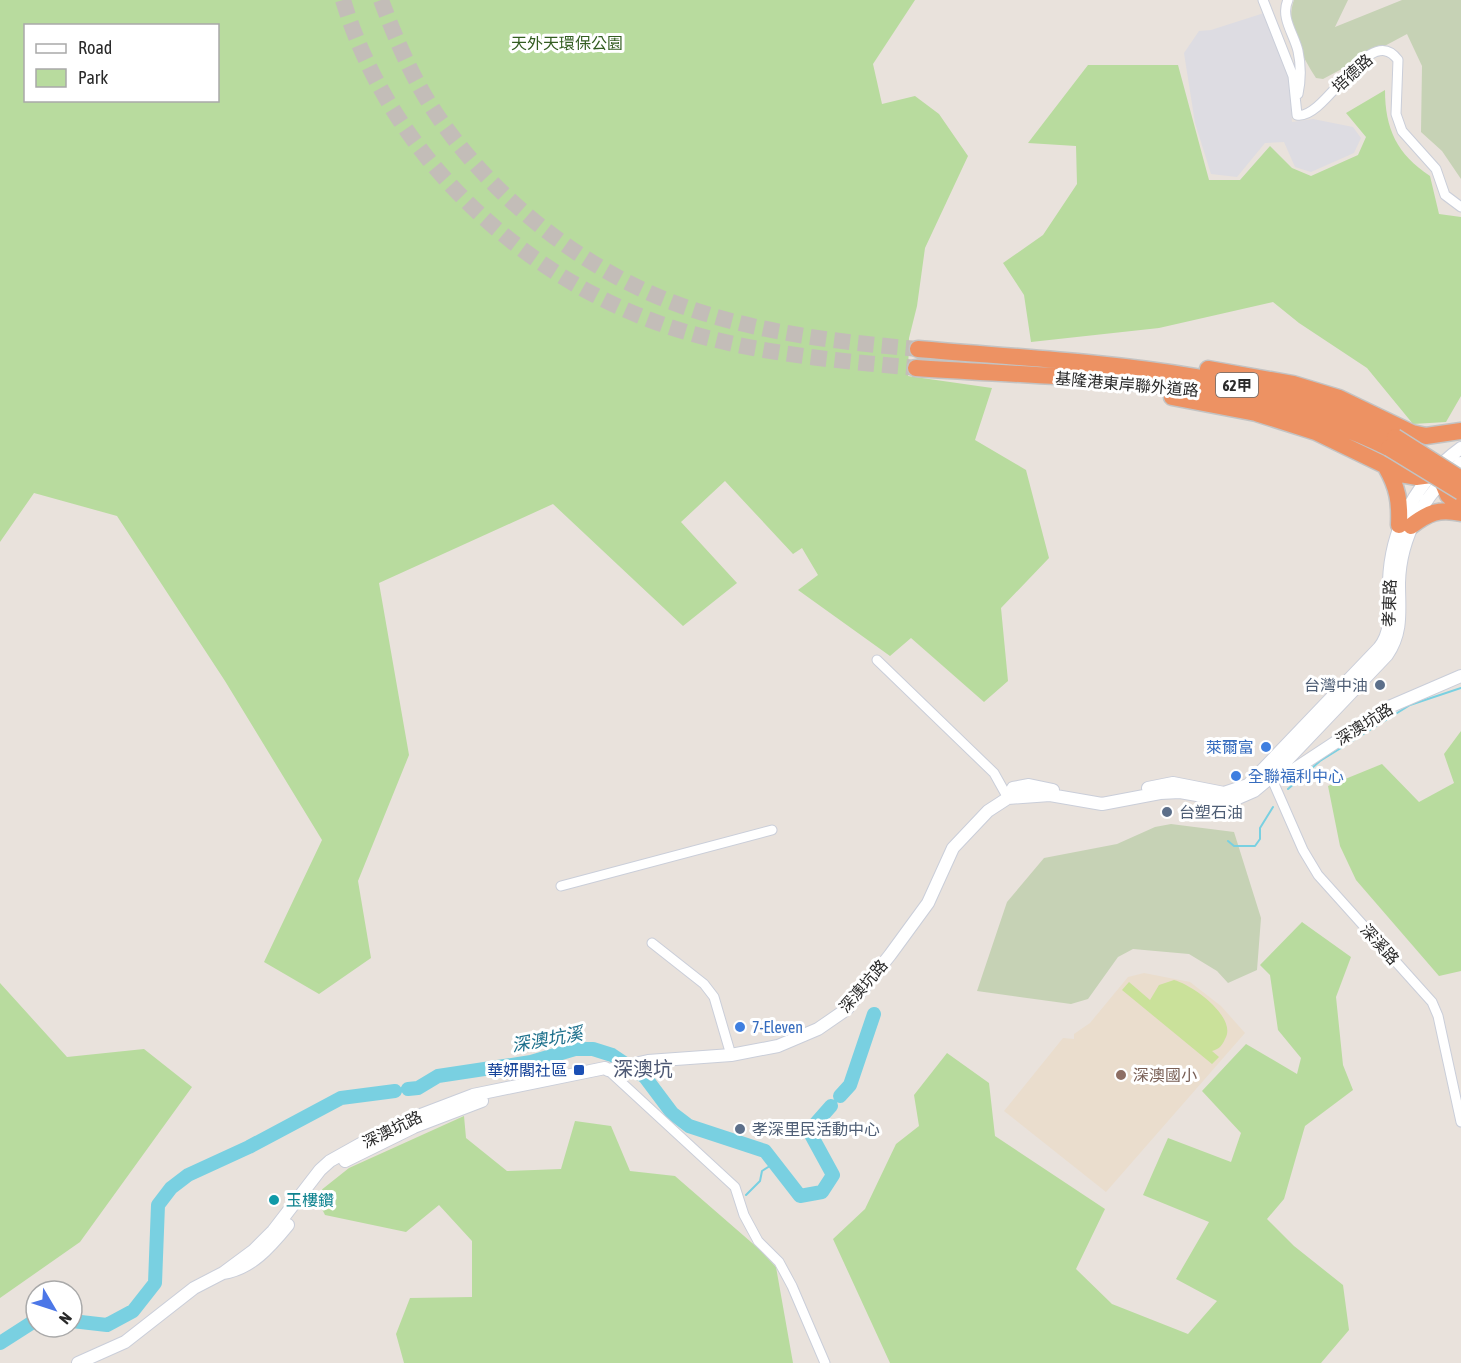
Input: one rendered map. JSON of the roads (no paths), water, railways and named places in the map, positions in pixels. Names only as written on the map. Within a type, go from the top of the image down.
[{"type":"highway","name":"基隆港東岸聯外道路","points":[[918,349],[1172,374],[1271,391],[1350,416],[1461,492]]},
{"type":"highway","points":[[1072,363],[1155,362],[1241,374],[1293,384],[1339,398],[1412,433],[1426,436],[1461,431]]},
{"type":"highway","name":"基隆港東岸聯外道路","points":[[916,368],[1203,390],[1306,414],[1392,443],[1448,473]]},
{"type":"highway","points":[[1113,382],[1256,413],[1316,432],[1386,467],[1416,477],[1448,473]]},
{"type":"highway","points":[[1385,419],[1448,473],[1452,501],[1461,507]]},
{"type":"highway","points":[[1386,467],[1396,484],[1405,525],[1428,513],[1445,509],[1461,513]]},
{"type":"main road","name":"孝東路","points":[[1268,774],[1387,639],[1391,559],[1405,525],[1448,473],[1461,448]]},
{"type":"main road","name":"深澳坑路","points":[[78,1363],[125,1342],[194,1288],[223,1273],[238,1271],[265,1252],[312,1192],[339,1164],[414,1127],[475,1102],[600,1076],[611,1070],[631,1065],[731,1055],[800,1039],[847,1009],[928,903],[953,848],[988,811],[1008,798],[1050,795],[1102,804],[1160,793],[1180,792],[1231,801],[1254,791],[1268,774],[1292,771],[1389,707],[1461,676]]},
{"type":"street","points":[[1263,0],[1293,76],[1295,102]]},
{"type":"street","points":[[1288,0],[1285,6],[1288,24],[1298,49],[1301,76],[1295,102]]},
{"type":"street","name":"培德路","points":[[1295,102],[1297,115],[1309,115],[1364,59],[1387,50],[1398,60],[1396,114],[1402,131],[1436,169],[1445,195],[1461,207]]},
{"type":"street","points":[[877,660],[994,773],[1008,798]]},
{"type":"street","name":"深溪路","points":[[1268,774],[1303,850],[1318,874],[1432,1002],[1441,1025],[1461,1122]]},
{"type":"street","points":[[561,886],[772,830]]},
{"type":"street","points":[[652,943],[704,984],[714,997],[731,1055]]},
{"type":"street","points":[[611,1070],[735,1187],[744,1215],[758,1241],[779,1262],[792,1286],[825,1363]]},
{"type":"waterway","points":[[1288,789],[1320,761],[1410,705],[1461,688]]},
{"type":"waterway","points":[[1228,841],[1234,846],[1255,846],[1260,839],[1260,828],[1273,807]]},
{"type":"waterway","name":"深澳坑溪","points":[[840,1096],[850,1085],[874,1014]]},
{"type":"waterway","name":"深澳坑溪","points":[[408,1089],[418,1088],[438,1076],[531,1062],[575,1049],[593,1049],[612,1055],[645,1077],[672,1113],[689,1126],[765,1151],[800,1196],[822,1192],[833,1175],[809,1131],[831,1106]]},
{"type":"waterway","name":"深澳坑溪","points":[[84,1322],[107,1325],[133,1311],[155,1283],[158,1205],[171,1188],[188,1175],[249,1147],[341,1098],[395,1091]]},
{"type":"waterway","points":[[746,1195],[760,1181],[762,1171],[773,1164]]},
{"type":"waterway","name":"深澳坑溪","points":[[0,1343],[24,1328]]},
{"type":"tunnel","points":[[343,0],[364,56],[392,108],[426,156],[466,201],[511,241],[560,275],[612,304],[667,326],[697,335],[790,354],[916,368]]},
{"type":"tunnel","points":[[381,0],[416,81],[455,140],[512,202],[579,254],[615,276],[653,294],[719,318],[803,336],[918,349]]},
{"type":"place","name":"台灣中油","points":[[1380,685]]},
{"type":"place","name":"萊爾富","points":[[1266,747]]},
{"type":"place","name":"全聯福利中心","points":[[1236,776]]},
{"type":"place","name":"台塑石油","points":[[1167,812]]},
{"type":"place","name":"7-Eleven","points":[[740,1027]]},
{"type":"place","name":"華妍閣社區","points":[[579,1070]]},
{"type":"place","name":"深澳國小","points":[[1121,1075]]},
{"type":"place","name":"孝深里民活動中心","points":[[740,1129]]},
{"type":"place","name":"玉樓鑽","points":[[274,1200]]},
{"type":"district","name":"深澳坑","points":[[643,1068]]},
{"type":"park label","name":"天外天環保公園","points":[[567,43]]}]
